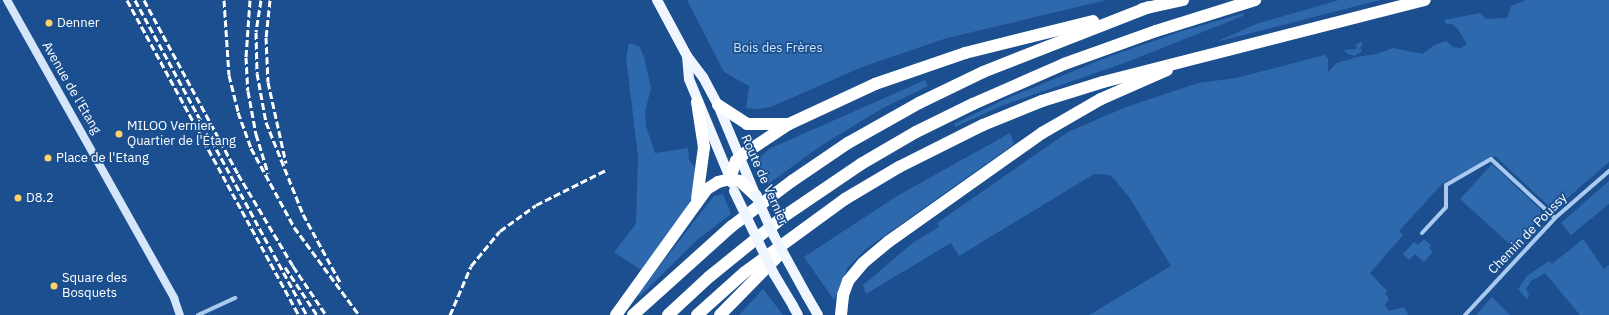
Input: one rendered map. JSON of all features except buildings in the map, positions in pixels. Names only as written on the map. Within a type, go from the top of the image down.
[{"type":"highway","points":[[732,185],[734,166],[739,157],[789,124],[875,84],[935,62],[1149,7],[1183,0]]},
{"type":"highway","points":[[668,315],[715,272],[783,217],[841,177],[916,132],[973,104],[1064,64],[1156,31],[1255,0]]},
{"type":"highway","points":[[697,315],[745,272],[820,216],[899,167],[1013,112],[1102,82],[1201,55],[1425,0]]},
{"type":"highway","points":[[633,315],[732,226],[792,181],[848,143],[919,103],[983,72],[1149,7]]},
{"type":"highway","points":[[841,315],[843,295],[848,281],[862,263],[888,242],[1042,133],[1101,99],[1201,55]]},
{"type":"highway","points":[[697,200],[704,146],[698,102]]},
{"type":"highway","points":[[718,105],[747,124],[789,124]]},
{"type":"highway","points":[[616,315],[681,227],[697,200],[712,185],[732,185],[740,181],[756,196]]},
{"type":"highway","points":[[720,315],[820,216]]},
{"type":"main road","name":"Route de Vernier","points":[[657,0],[687,56],[704,77],[718,105],[748,179],[774,236],[818,315]]},
{"type":"main road","name":"Route de Vernier","points":[[687,56],[689,79],[732,185],[774,274],[796,311]]},
{"type":"street","name":"Avenue de l'Etang","points":[[7,0],[174,298],[180,315]]},
{"type":"street","points":[[1422,233],[1446,207],[1446,184],[1491,159],[1555,218]]},
{"type":"street","name":"Chemin de Poussy","points":[[1465,315],[1555,218],[1609,171]]},
{"type":"street","points":[[198,315],[235,298]]},
{"type":"green space","name":"Bois des Frères","points":[[687,0],[1107,0],[947,38],[862,67],[771,107],[756,109],[746,108],[749,86],[724,72]]},
{"type":"green space","points":[[1339,0],[1380,0],[1216,42],[1256,24]]},
{"type":"green space","points":[[1526,0],[1609,0],[1609,162],[1556,208],[1550,207],[1495,156],[1443,183],[1399,231],[1403,235],[1370,273],[1387,291],[1385,294],[1389,298],[1385,305],[1389,311],[1404,307],[1408,315],[1089,315],[1171,266],[1129,197],[1114,179],[1110,175],[1094,174],[959,256],[951,243],[866,294],[863,285],[914,242],[939,227],[937,223],[1068,132],[1126,107],[1198,83],[1236,78],[1325,55],[1328,59],[1328,72],[1337,63],[1357,57],[1377,54],[1393,48],[1423,54],[1434,45],[1446,41],[1453,47],[1461,48],[1467,44],[1458,29],[1452,24],[1446,24],[1444,20],[1480,13],[1486,19],[1507,18],[1511,6]]},
{"type":"green space","points":[[1244,13],[1243,16],[1127,62],[1001,106],[955,127],[954,124],[1001,101],[1108,57],[1179,32]]},
{"type":"green space","points":[[1361,42],[1363,44],[1359,49],[1362,49],[1361,52],[1354,56],[1346,53],[1344,50],[1356,49],[1357,45],[1353,46]]},
{"type":"green space","points":[[629,43],[639,46],[644,57],[651,88],[645,112],[646,126],[655,153],[688,148],[689,160],[695,168],[699,168],[692,196],[685,211],[641,270],[614,252],[636,224],[638,157],[626,57]]},
{"type":"green space","points":[[925,80],[928,86],[883,108],[822,145],[768,184],[757,160],[769,149]]},
{"type":"green space","points":[[1010,133],[1014,144],[867,248],[848,267],[834,300],[804,257],[897,196]]},
{"type":"green space","points":[[1492,164],[1540,209],[1541,217],[1513,247],[1460,199]]},
{"type":"green space","points":[[1609,181],[1609,204],[1571,235],[1561,223]]},
{"type":"green space","points":[[723,194],[731,214],[697,240],[640,296],[637,295],[714,196]]},
{"type":"green space","points":[[1424,239],[1431,245],[1429,248],[1433,252],[1424,262],[1415,254],[1409,260],[1403,254],[1414,242],[1418,245]]},
{"type":"green space","points":[[1583,239],[1604,269],[1609,265],[1609,315],[1580,315],[1545,273],[1531,281],[1526,289],[1529,294],[1527,299],[1518,289],[1527,276],[1549,261],[1552,264]]},
{"type":"green space","points":[[763,289],[783,315],[739,315]]},
{"type":"green space","points":[[1492,297],[1510,315],[1476,315]]},
{"type":"railway","points":[[127,0],[299,315]]},
{"type":"railway","points":[[135,0],[307,315]]},
{"type":"railway","points":[[144,0],[238,174],[293,266],[326,315]]},
{"type":"railway","points":[[224,0],[229,75],[238,112],[251,148],[294,227],[359,315]]},
{"type":"railway","points":[[250,0],[246,57],[248,91],[256,134],[268,173]]},
{"type":"railway","points":[[261,0],[256,32],[257,73],[266,122],[303,214],[341,284]]},
{"type":"railway","points":[[270,0],[266,37],[268,82],[286,163]]},
{"type":"railway","points":[[450,315],[471,266],[500,231],[536,205],[606,170]]},
{"type":"railway","points":[[285,267],[317,315]]},
{"type":"place","name":"Denner","points":[[49,23]]},
{"type":"place","name":"MILOO Vernier Quartier de l'Étang","points":[[119,134]]},
{"type":"place","name":"Place de l'Etang","points":[[48,158]]},
{"type":"place","name":"D8.2","points":[[18,198]]},
{"type":"place","name":"Square des Bosquets","points":[[54,286]]}]
